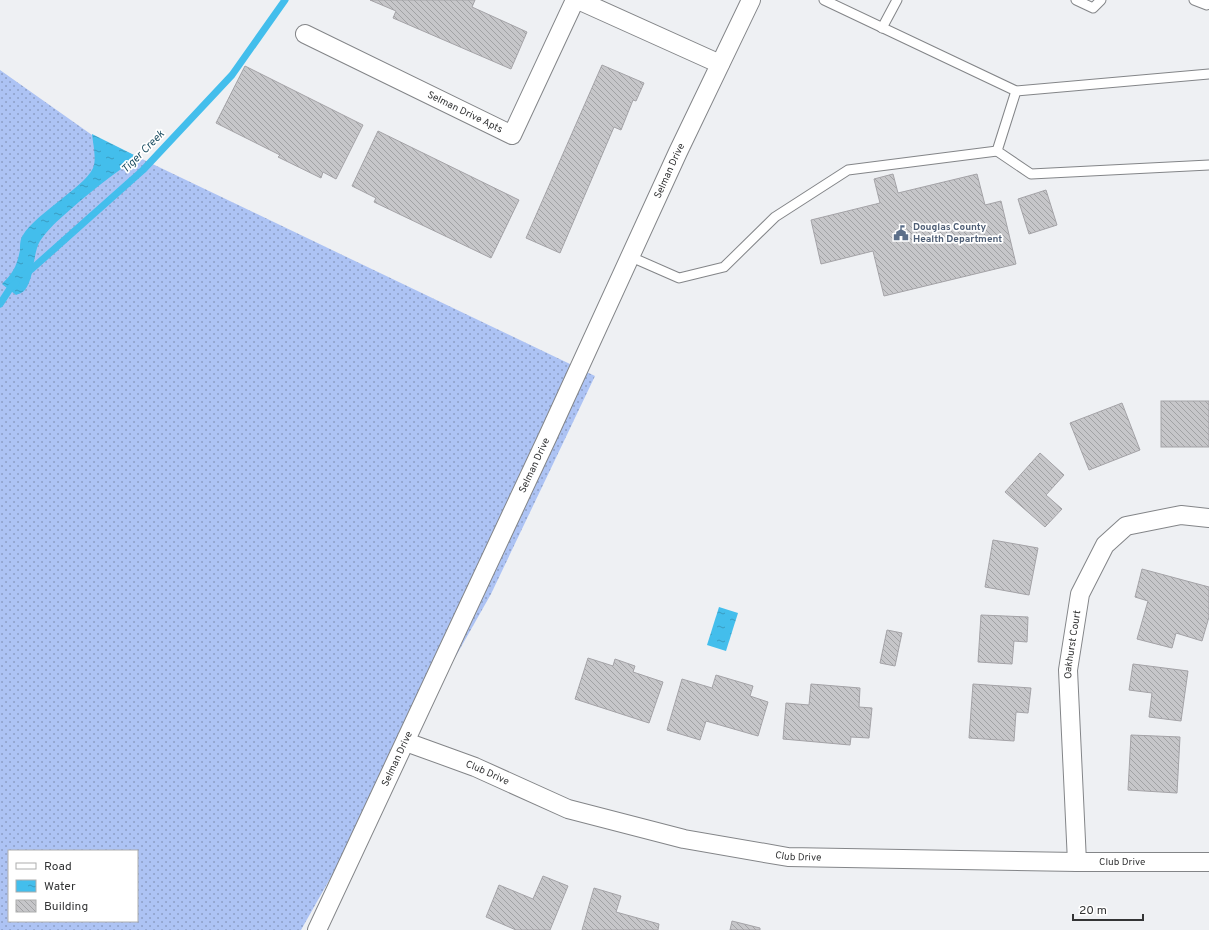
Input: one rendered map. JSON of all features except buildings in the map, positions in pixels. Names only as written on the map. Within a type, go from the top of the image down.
[{"type":"street","name":"Selman Drive Apts","points":[[305,34],[512,135],[577,0],[720,64]]},
{"type":"street","name":"Selman Drive","points":[[316,930],[406,742],[751,0]]},
{"type":"street","name":"Oakhurst Court","points":[[1077,862],[1068,670],[1080,594],[1105,545],[1126,526],[1181,514],[1209,518]]},
{"type":"street","name":"Club Drive","points":[[406,742],[475,767],[568,808],[684,840],[788,857],[1077,862],[1209,862]]},
{"type":"lane","points":[[824,0],[1016,91],[1209,74]]},
{"type":"lane","points":[[882,28],[897,0]]},
{"type":"lane","points":[[1076,0],[1093,8],[1101,0]]},
{"type":"lane","points":[[1194,0],[1207,5],[1209,0]]},
{"type":"lane","points":[[997,152],[1016,91]]},
{"type":"lane","points":[[631,257],[679,278],[724,267],[775,217],[848,170],[997,152],[1031,174],[1209,165]]},
{"type":"shaded area","points":[[0,70],[92,135],[595,376],[491,594],[301,930],[0,930]]},
{"type":"water","points":[[92,134],[138,157],[90,192],[48,231],[37,247],[28,286],[23,292],[16,295],[2,284],[12,273],[16,265],[22,237],[39,217],[74,189],[91,172],[95,158]]},
{"type":"water","points":[[719,607],[738,613],[726,651],[707,645]]},
{"type":"waterway","name":"Tiger Creek","points":[[25,275],[143,170],[232,75],[285,0]]},
{"type":"waterway","name":"Tiger Creek","points":[[0,304],[11,287],[16,283]]},
{"type":"place","name":"Douglas County Health Department","points":[[901,233]]}]
